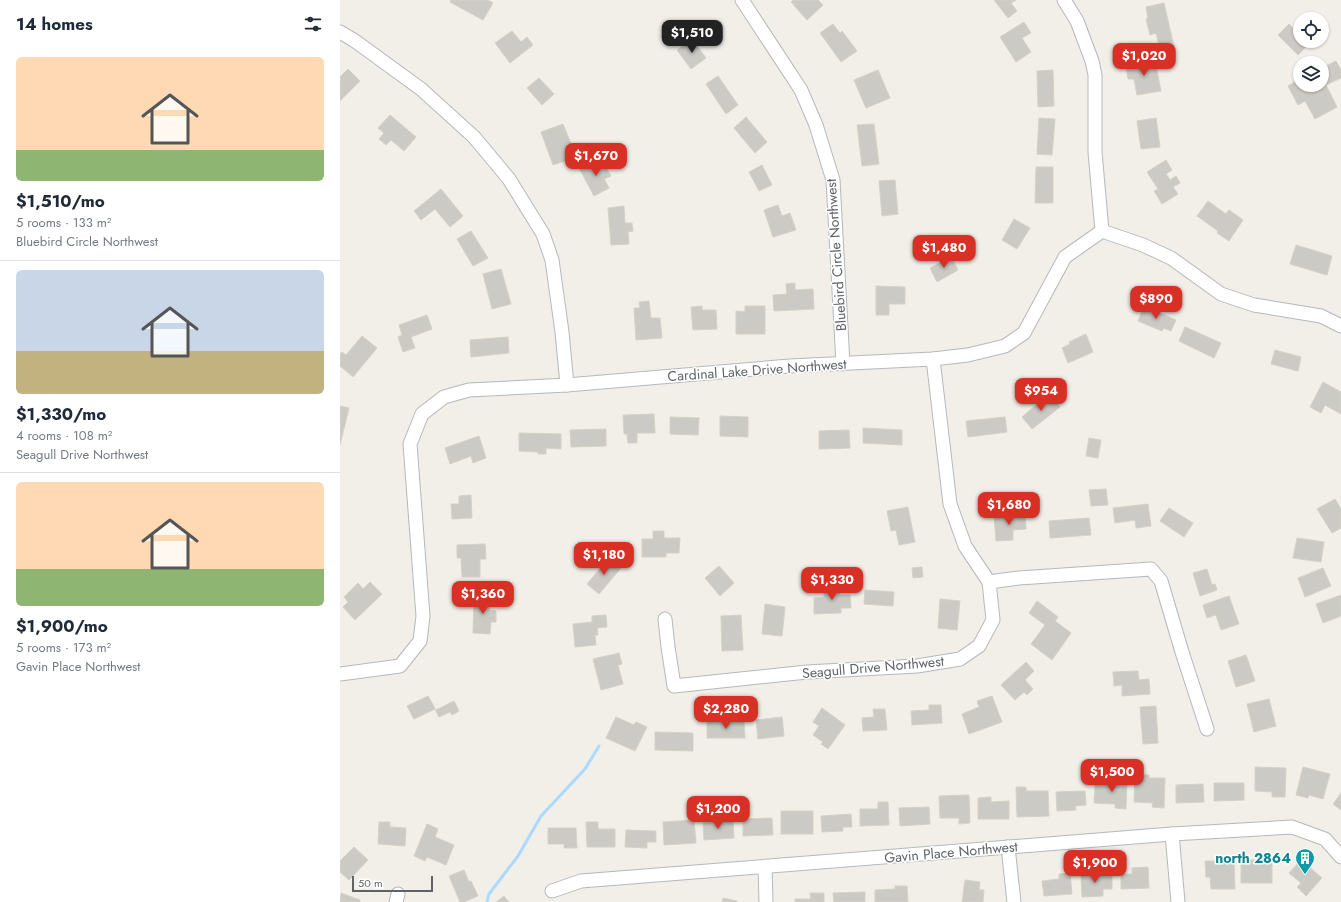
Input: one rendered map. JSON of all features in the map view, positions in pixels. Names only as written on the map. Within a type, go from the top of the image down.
[{"type":"street","name":"Bluebird Circle Northwest","points":[[742,0],[801,90],[816,125],[833,180],[843,364]]},
{"type":"street","points":[[1064,0],[1078,21],[1092,61],[1095,75],[1095,152],[1102,231],[1143,245],[1170,258],[1221,294],[1254,305],[1321,316],[1341,326]]},
{"type":"street","points":[[340,32],[355,41],[421,89],[474,137],[509,179],[543,234],[552,260],[562,332],[567,385]]},
{"type":"street","name":"Cardinal Lake Drive Northwest","points":[[340,674],[400,666],[420,641],[423,616],[410,444],[422,414],[444,397],[469,390],[567,385],[790,366],[934,359],[968,355],[1005,346],[1024,333],[1065,257],[1102,231]]},
{"type":"street","name":"Seagull Drive Northwest","points":[[665,619],[674,686],[807,672],[917,666],[960,659],[980,646],[993,620],[989,582],[965,546],[950,504],[934,359]]},
{"type":"street","points":[[989,582],[1019,578],[1150,569],[1161,581],[1207,729]]},
{"type":"street","name":"Gavin Place Northwest","points":[[552,891],[581,881],[1172,834],[1292,827],[1325,839],[1341,857]]},
{"type":"street","points":[[1172,834],[1178,902]]},
{"type":"street","points":[[1008,847],[1014,902]]},
{"type":"street","points":[[765,866],[766,902]]},
{"type":"building","points":[[451,0],[488,0],[493,3],[483,20],[450,2]]},
{"type":"building","points":[[793,0],[818,0],[823,5],[807,20],[791,2]]},
{"type":"building","points":[[994,0],[1016,0],[1011,3],[1017,11],[1008,18]]},
{"type":"building","points":[[1164,3],[1174,47],[1160,50],[1156,33],[1150,35],[1146,19],[1148,18],[1146,7]]},
{"type":"building","points":[[1024,22],[1031,33],[1022,38],[1031,52],[1016,62],[1000,37]]},
{"type":"building","points":[[833,24],[840,33],[842,31],[857,51],[841,62],[820,33]]},
{"type":"building","points":[[1289,24],[1293,28],[1293,48],[1305,48],[1298,55],[1278,35]]},
{"type":"building","points":[[512,31],[521,42],[527,37],[533,45],[510,63],[495,43]]},
{"type":"building","points":[[692,39],[706,58],[691,69],[677,50]]},
{"type":"building","points":[[1155,60],[1161,91],[1137,95],[1134,79],[1128,79],[1126,65]]},
{"type":"building","points":[[1336,61],[1341,70],[1341,78],[1329,84],[1329,64]]},
{"type":"building","points":[[348,69],[360,81],[340,101],[340,77]]},
{"type":"building","points":[[878,70],[890,98],[866,108],[854,80]]},
{"type":"building","points":[[1053,70],[1054,106],[1038,107],[1037,71]]},
{"type":"building","points":[[718,76],[738,105],[726,114],[706,84]]},
{"type":"building","points":[[539,78],[554,94],[542,105],[527,88]]},
{"type":"building","points":[[1293,83],[1293,92],[1329,91],[1337,107],[1315,119],[1305,101],[1298,105],[1288,86]]},
{"type":"building","points":[[390,115],[416,137],[404,151],[391,140],[386,145],[379,139],[384,133],[378,128]]},
{"type":"building","points":[[746,117],[767,142],[755,153],[734,128]]},
{"type":"building","points":[[1039,118],[1055,119],[1052,155],[1037,154]]},
{"type":"building","points":[[1156,118],[1160,147],[1141,149],[1137,121]]},
{"type":"building","points":[[563,124],[572,146],[566,148],[570,159],[553,165],[541,132]]},
{"type":"building","points":[[874,124],[879,164],[862,166],[857,125]]},
{"type":"building","points":[[596,159],[600,166],[604,164],[611,176],[604,179],[609,188],[594,196],[579,168]]},
{"type":"building","points":[[1166,160],[1172,170],[1166,174],[1170,180],[1176,176],[1180,183],[1173,187],[1178,194],[1162,204],[1154,191],[1158,189],[1147,172]]},
{"type":"building","points":[[762,165],[772,185],[759,191],[749,172]]},
{"type":"building","points":[[1036,167],[1053,167],[1053,203],[1035,203]]},
{"type":"building","points":[[895,180],[898,214],[882,216],[879,181]]},
{"type":"building","points":[[441,189],[463,216],[450,227],[435,209],[421,220],[414,211]]},
{"type":"building","points":[[1208,201],[1226,214],[1229,210],[1243,220],[1229,241],[1197,216]]},
{"type":"building","points":[[778,205],[782,216],[790,213],[796,230],[773,237],[764,210]]},
{"type":"building","points":[[624,206],[625,223],[632,223],[633,231],[628,232],[629,244],[611,245],[608,208]]},
{"type":"building","points":[[1014,219],[1030,228],[1017,249],[1002,240]]},
{"type":"building","points":[[471,231],[488,258],[473,266],[457,239]]},
{"type":"building","points":[[1296,245],[1332,256],[1327,275],[1290,264]]},
{"type":"building","points":[[951,257],[958,270],[937,282],[930,268]]},
{"type":"building","points":[[501,269],[511,304],[492,309],[483,274]]},
{"type":"building","points":[[795,283],[795,290],[813,289],[814,309],[774,311],[773,295],[787,294],[786,284]]},
{"type":"building","points":[[876,286],[905,287],[905,304],[889,304],[889,315],[876,315]]},
{"type":"building","points":[[649,301],[651,318],[660,318],[662,338],[636,340],[634,308],[640,308],[639,302]]},
{"type":"building","points":[[702,306],[702,310],[716,310],[717,329],[693,330],[691,307]]},
{"type":"building","points":[[745,306],[765,306],[765,334],[736,334],[736,311],[745,312]]},
{"type":"building","points":[[1144,306],[1176,320],[1171,331],[1164,328],[1162,331],[1138,321]]},
{"type":"building","points":[[427,315],[432,329],[411,337],[415,348],[403,352],[398,337],[402,335],[399,325]]},
{"type":"building","points":[[1185,327],[1221,343],[1214,358],[1179,341]]},
{"type":"building","points":[[1086,334],[1093,352],[1068,363],[1062,348],[1070,344],[1069,342]]},
{"type":"building","points":[[362,336],[377,348],[353,377],[340,366],[340,355],[342,352],[346,355]]},
{"type":"building","points":[[508,337],[509,353],[471,357],[470,340]]},
{"type":"building","points":[[1275,350],[1301,357],[1298,371],[1271,364]]},
{"type":"building","points":[[1323,382],[1341,392],[1341,414],[1325,405],[1321,413],[1310,407]]},
{"type":"building","points":[[1049,394],[1060,407],[1032,429],[1022,417]]},
{"type":"building","points":[[340,406],[349,408],[340,445]]},
{"type":"building","points":[[654,414],[655,433],[637,433],[637,443],[628,443],[627,434],[624,434],[623,415]]},
{"type":"building","points":[[720,416],[748,417],[748,437],[720,436]]},
{"type":"building","points":[[670,417],[699,418],[698,435],[670,434]]},
{"type":"building","points":[[1005,417],[1007,432],[968,437],[966,421]]},
{"type":"building","points":[[863,428],[902,430],[902,445],[863,443]]},
{"type":"building","points":[[606,429],[606,446],[571,447],[570,430]]},
{"type":"building","points":[[849,430],[850,448],[819,449],[819,431]]},
{"type":"building","points":[[519,433],[561,434],[561,449],[546,448],[546,454],[519,451]]},
{"type":"building","points":[[479,436],[486,458],[473,463],[471,456],[450,464],[445,448]]},
{"type":"building","points":[[1089,438],[1101,440],[1098,458],[1086,456]]},
{"type":"building","points":[[1106,489],[1108,505],[1091,506],[1089,490]]},
{"type":"building","points":[[471,495],[472,518],[452,519],[451,504],[459,504],[459,496]]},
{"type":"building","points":[[1335,499],[1341,509],[1341,528],[1332,533],[1317,509]]},
{"type":"building","points":[[1148,504],[1151,526],[1136,528],[1135,520],[1115,523],[1113,508]]},
{"type":"building","points":[[908,507],[915,542],[899,545],[896,530],[891,531],[887,511]]},
{"type":"building","points":[[1169,508],[1193,523],[1184,537],[1160,521]]},
{"type":"building","points":[[1025,513],[1026,529],[1013,530],[1013,540],[996,541],[994,516]]},
{"type":"building","points":[[1089,518],[1091,535],[1050,538],[1049,521]]},
{"type":"building","points":[[653,531],[664,531],[664,538],[680,538],[679,553],[666,553],[666,557],[642,557],[642,539],[653,539]]},
{"type":"building","points":[[1297,538],[1324,542],[1321,562],[1293,558]]},
{"type":"building","points":[[485,544],[486,559],[480,559],[480,577],[462,577],[461,558],[457,558],[457,545]]},
{"type":"building","points":[[609,558],[621,568],[599,594],[587,584]]},
{"type":"building","points":[[719,566],[734,583],[720,596],[705,578]]},
{"type":"building","points":[[922,567],[923,577],[913,578],[912,568]]},
{"type":"building","points":[[1323,568],[1331,586],[1305,597],[1298,578]]},
{"type":"building","points":[[1207,569],[1212,585],[1215,584],[1217,590],[1200,596],[1193,573]]},
{"type":"building","points":[[370,582],[382,594],[355,620],[343,607],[348,602],[344,597],[358,583],[363,589]]},
{"type":"building","points":[[824,585],[839,585],[840,595],[850,595],[851,608],[841,608],[841,613],[814,614],[814,598],[824,597]]},
{"type":"building","points":[[865,590],[894,592],[893,606],[864,604]]},
{"type":"building","points":[[474,595],[490,596],[489,610],[496,611],[496,622],[491,622],[490,634],[473,633]]},
{"type":"building","points":[[1341,595],[1341,616],[1323,623],[1316,604]]},
{"type":"building","points":[[1229,596],[1239,624],[1221,630],[1216,615],[1207,618],[1203,605]]},
{"type":"building","points":[[940,599],[960,601],[957,630],[938,628]]},
{"type":"building","points":[[1037,601],[1058,617],[1055,621],[1071,633],[1052,660],[1031,644],[1045,625],[1029,613]]},
{"type":"building","points":[[765,604],[785,607],[782,636],[762,634]]},
{"type":"building","points":[[606,615],[607,627],[597,628],[598,635],[595,635],[596,645],[575,647],[573,624],[592,622],[592,616]]},
{"type":"building","points":[[741,615],[743,650],[722,651],[721,616]]},
{"type":"building","points":[[619,653],[622,664],[618,665],[623,684],[601,690],[593,659]]},
{"type":"building","points":[[1246,655],[1255,681],[1236,687],[1228,661]]},
{"type":"building","points":[[1026,662],[1034,671],[1025,680],[1033,689],[1027,695],[1024,692],[1015,700],[1001,685]]},
{"type":"building","points":[[1138,671],[1139,680],[1149,679],[1150,694],[1122,696],[1122,685],[1114,686],[1113,672]]},
{"type":"building","points":[[428,696],[436,710],[454,701],[459,711],[452,715],[450,712],[439,717],[435,709],[414,719],[407,706]]},
{"type":"building","points":[[992,696],[1002,722],[969,734],[962,714],[979,707],[977,701]]},
{"type":"building","points":[[1269,699],[1276,726],[1254,732],[1247,704]]},
{"type":"building","points":[[929,705],[941,705],[942,723],[912,725],[911,711],[929,710]]},
{"type":"building","points":[[1156,706],[1158,743],[1143,744],[1140,707]]},
{"type":"building","points":[[822,708],[845,725],[828,749],[821,744],[823,742],[813,735],[819,726],[813,722]]},
{"type":"building","points":[[873,709],[885,709],[887,730],[863,731],[862,718],[874,717]]},
{"type":"building","points":[[616,717],[634,725],[636,722],[647,727],[635,751],[606,738]]},
{"type":"building","points":[[782,717],[784,736],[758,739],[756,720]]},
{"type":"building","points":[[707,721],[744,721],[745,738],[707,738]]},
{"type":"building","points":[[655,732],[693,733],[693,751],[655,750]]},
{"type":"building","points":[[1255,767],[1286,768],[1285,797],[1272,797],[1272,792],[1255,791]]},
{"type":"building","points":[[1303,767],[1330,774],[1323,799],[1309,795],[1308,798],[1296,795]]},
{"type":"building","points":[[1135,774],[1149,775],[1149,778],[1165,778],[1164,808],[1152,807],[1153,803],[1134,802]]},
{"type":"building","points":[[1106,779],[1127,779],[1126,809],[1115,808],[1115,804],[1094,803],[1095,784],[1106,784]]},
{"type":"building","points":[[1214,783],[1244,783],[1244,800],[1214,801]]},
{"type":"building","points":[[1203,784],[1204,802],[1176,803],[1176,785]]},
{"type":"building","points":[[1016,787],[1026,787],[1026,791],[1048,791],[1049,816],[1017,817]]},
{"type":"building","points":[[1085,791],[1086,805],[1075,806],[1076,810],[1057,811],[1056,792]]},
{"type":"building","points":[[1341,793],[1341,810],[1333,804]]},
{"type":"building","points":[[969,795],[970,823],[959,824],[959,818],[940,818],[939,796]]},
{"type":"building","points":[[991,797],[991,802],[1009,801],[1009,819],[978,819],[978,798]]},
{"type":"building","points":[[878,802],[888,802],[889,825],[860,826],[860,809],[878,809]]},
{"type":"building","points":[[929,807],[930,824],[900,826],[899,808]]},
{"type":"building","points":[[781,811],[813,811],[813,834],[781,834]]},
{"type":"building","points":[[851,814],[852,827],[843,827],[843,831],[822,832],[821,816]]},
{"type":"building","points":[[772,818],[773,835],[743,836],[743,819]]},
{"type":"building","points":[[694,820],[696,843],[664,845],[663,822]]},
{"type":"building","points":[[733,821],[734,838],[704,840],[703,823]]},
{"type":"building","points":[[379,822],[390,822],[390,827],[406,828],[405,846],[378,844]]},
{"type":"building","points":[[586,822],[598,822],[598,829],[615,829],[615,847],[587,847]]},
{"type":"building","points":[[427,824],[438,829],[435,837],[454,845],[446,865],[427,857],[425,861],[414,856]]},
{"type":"building","points":[[548,828],[576,828],[577,848],[564,848],[564,844],[548,844]]},
{"type":"building","points":[[626,830],[656,831],[656,842],[647,842],[647,848],[625,847]]},
{"type":"building","points":[[354,847],[368,860],[349,880],[340,872],[340,861]]},
{"type":"building","points":[[1241,860],[1272,860],[1272,883],[1241,883]]},
{"type":"building","name":"north 2864","points":[[1301,860],[1322,878],[1306,896],[1297,887],[1301,883],[1289,873]]},
{"type":"building","points":[[1205,861],[1234,861],[1235,889],[1211,889],[1210,877],[1206,877]]},
{"type":"building","points":[[1148,867],[1149,888],[1121,889],[1121,874],[1132,874],[1132,868]]},
{"type":"building","points":[[464,870],[469,882],[471,881],[478,896],[464,902],[460,902],[449,876]]},
{"type":"building","points":[[1070,873],[1072,894],[1044,896],[1042,881],[1059,879],[1059,874]]},
{"type":"building","points":[[1102,873],[1102,876],[1112,876],[1112,889],[1103,889],[1103,896],[1082,897],[1081,874]]},
{"type":"building","points":[[965,880],[980,882],[979,890],[984,890],[983,902],[962,902]]},
{"type":"building","points":[[895,886],[907,886],[908,902],[875,902],[875,890],[895,889]]},
{"type":"building","points":[[865,892],[865,902],[834,902],[833,893]]},
{"type":"building","points":[[341,893],[360,900],[360,902],[340,902]]},
{"type":"building","points":[[810,893],[824,893],[824,902],[795,902],[795,899],[811,899]]},
{"type":"building","points":[[504,896],[509,902],[496,902]]},
{"type":"building","points":[[723,898],[737,901],[737,902],[722,902]]},
{"type":"waterway","points":[[487,902],[489,894],[518,856],[541,816],[585,769],[599,746]]},
{"type":"place","name":"north 2864","points":[[1305,875]]}]
